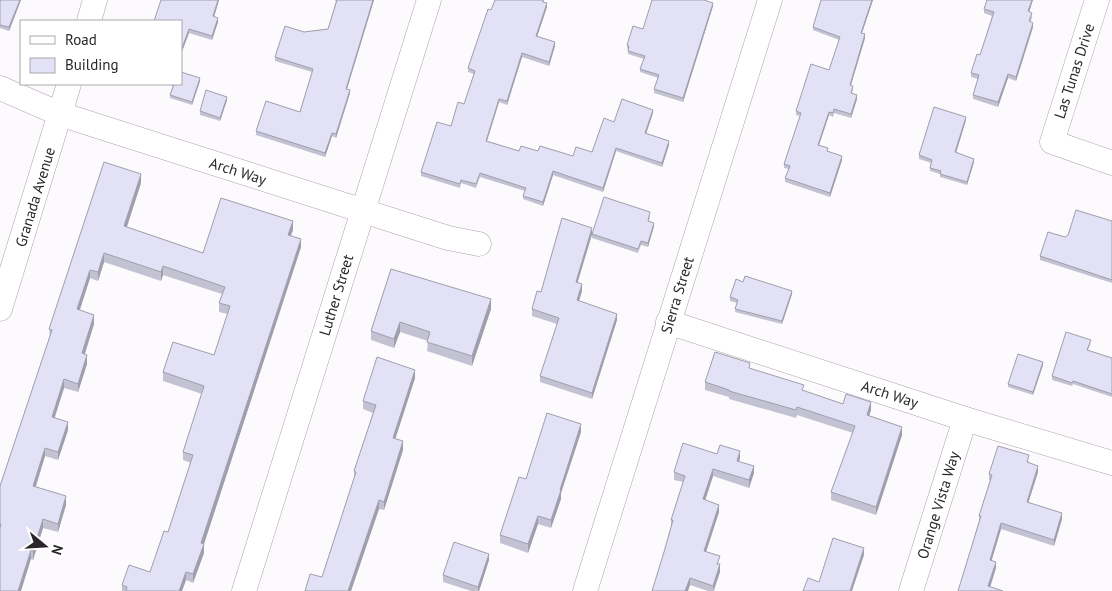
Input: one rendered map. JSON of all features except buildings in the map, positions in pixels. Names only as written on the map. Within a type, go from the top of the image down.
[{"type":"street","points":[[89,20],[95,0]]},
{"type":"street","name":"Luther Street","points":[[244,591],[429,0]]},
{"type":"street","name":"Sierra Street","points":[[585,591],[770,0]]},
{"type":"street","name":"Las Tunas Drive","points":[[1097,0],[1052,142],[1112,162]]},
{"type":"street","name":"Granada Avenue","points":[[0,310],[69,85]]},
{"type":"street","name":"Arch Way","points":[[0,88],[60,114],[448,238],[479,244]]},
{"type":"street","name":"Arch Way","points":[[668,322],[965,419],[1112,463]]},
{"type":"street","name":"Orange Vista Way","points":[[911,591],[965,419]]}]
